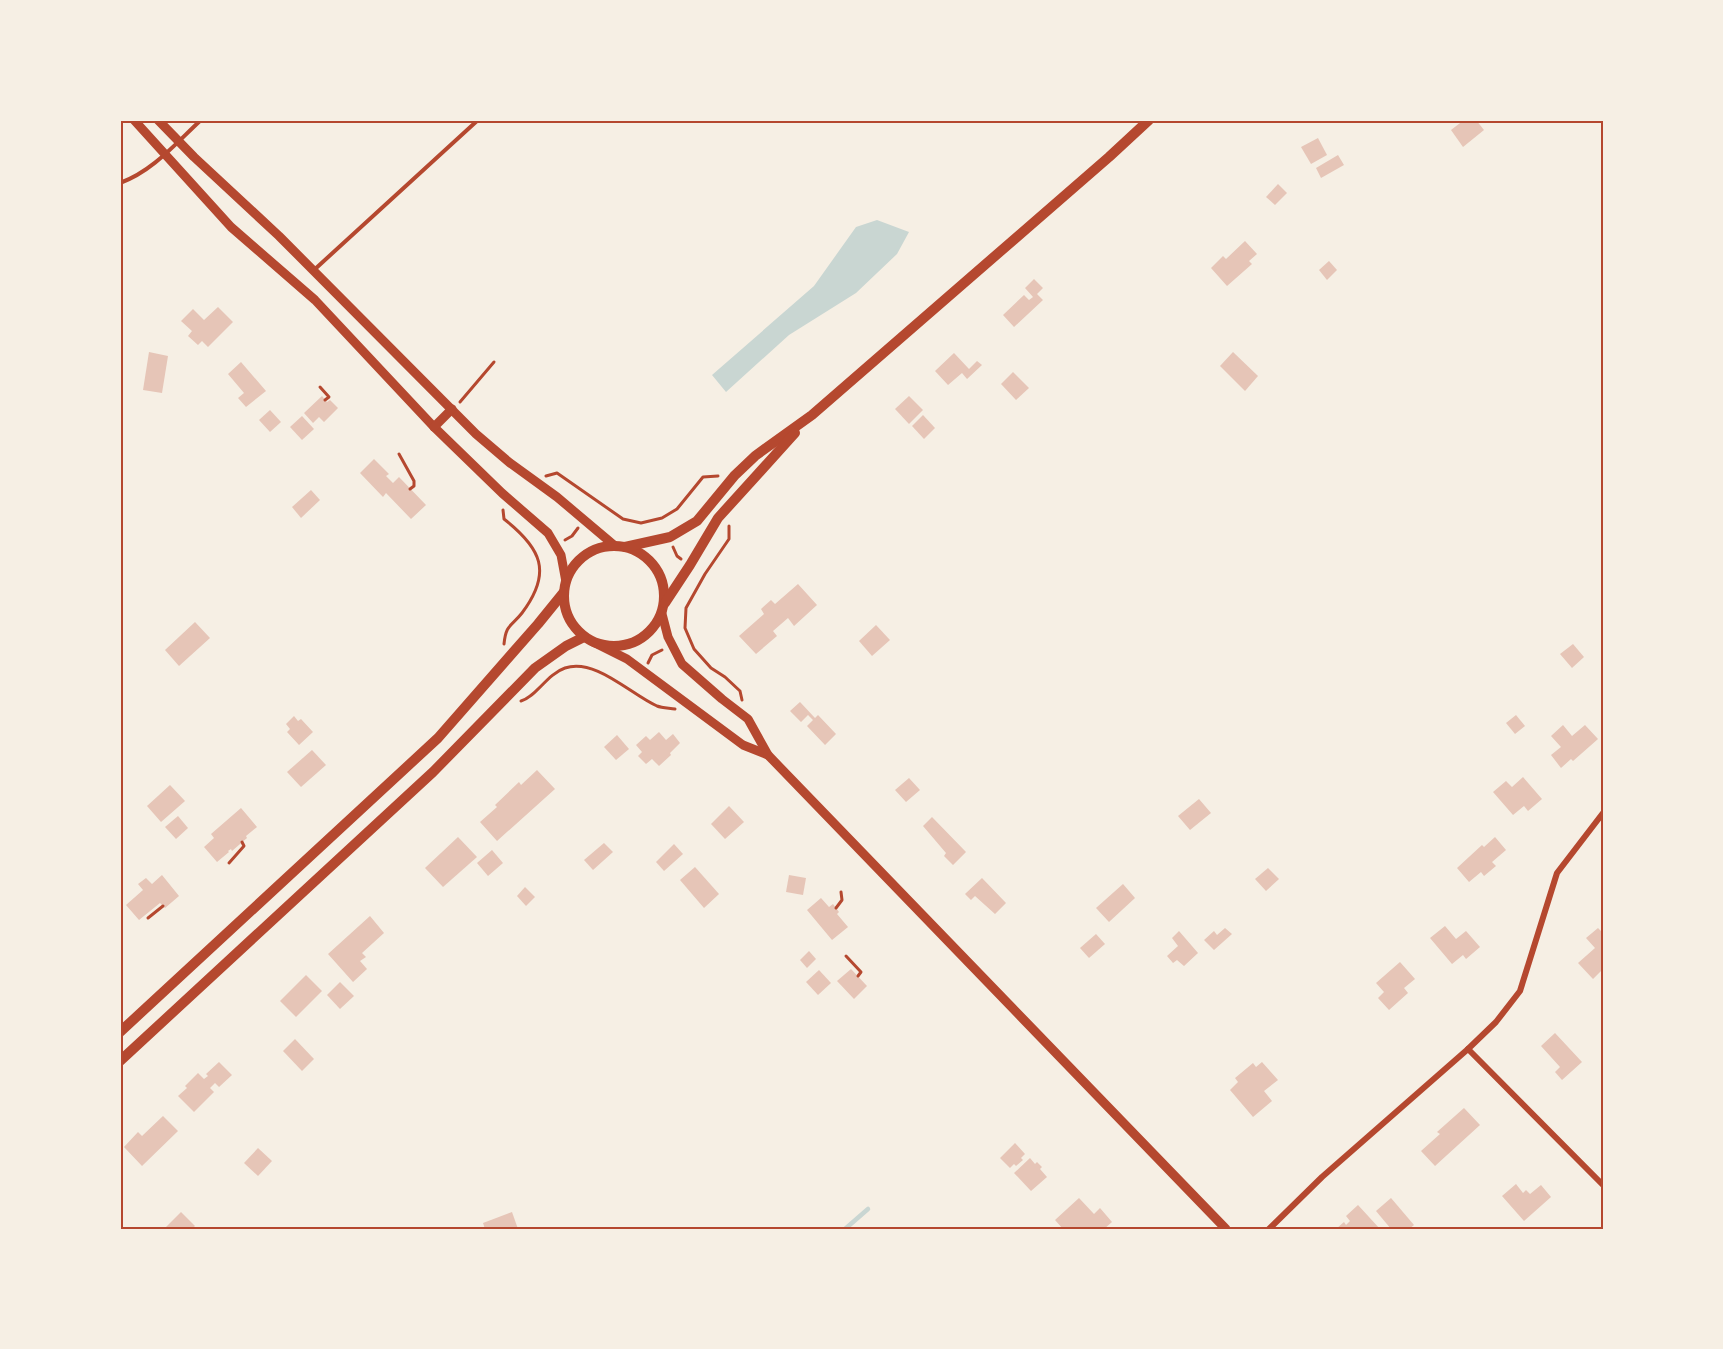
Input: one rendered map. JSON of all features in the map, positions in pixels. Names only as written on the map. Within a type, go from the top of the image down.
[{"type":"main road","points":[[134,120],[231,227],[315,300],[434,427],[502,493],[548,532],[561,555],[565,609],[572,625],[588,640],[627,659],[743,745],[768,755]]},
{"type":"main road","points":[[158,120],[314,270],[476,434],[510,463],[620,546],[639,552],[651,561],[660,574],[664,588],[663,608],[668,637],[682,664],[748,719],[768,755],[1226,1229]]},
{"type":"main road","points":[[120,1032],[438,738],[538,624],[565,587],[573,567],[585,555],[599,548],[670,537],[697,521],[735,475],[755,456],[812,415],[1149,120]]},
{"type":"main road","points":[[434,427],[452,409]]},
{"type":"main road","points":[[120,1061],[433,772],[535,668],[566,646],[588,640],[609,647],[626,646],[641,639],[654,628],[663,608],[718,518],[812,415]]},
{"type":"street","points":[[1269,1229],[1322,1177],[1496,1022],[1520,991],[1557,873],[1603,813]]},
{"type":"street","points":[[1468,1049],[1603,1185]]},
{"type":"lane","points":[[120,183],[136,178],[201,120]]},
{"type":"lane","points":[[314,270],[478,120]]},
{"type":"path","points":[[452,409],[465,398],[494,362]]},
{"type":"path","points":[[320,387],[329,397],[325,400]]},
{"type":"path","points":[[399,454],[414,481],[414,486],[410,489]]},
{"type":"path","points":[[557,472],[623,519],[641,523],[662,518],[677,509],[703,477]]},
{"type":"path","points":[[504,519],[536,552],[540,569],[538,585],[522,612]]},
{"type":"path","points":[[564,541],[578,528]]},
{"type":"path","points":[[725,677],[711,668],[694,649],[685,628],[686,608],[705,574],[729,539]]},
{"type":"path","points":[[673,547],[677,556],[684,561]]},
{"type":"path","points":[[648,662],[652,655],[661,650]]},
{"type":"path","points":[[527,700],[546,680],[564,668],[580,666],[598,671],[661,707]]},
{"type":"path","points":[[229,863],[244,846],[242,842]]},
{"type":"path","points":[[836,908],[842,900],[842,892]]},
{"type":"path","points":[[148,918],[163,906]]},
{"type":"path","points":[[846,956],[861,972],[858,976]]},
{"type":"shaded area","points":[[877,220],[909,232],[897,254],[856,293],[789,335],[726,392],[712,375],[814,286],[856,227]]},
{"type":"building","points":[[1464,120],[1476,120],[1484,130],[1463,147],[1451,130]]},
{"type":"building","points":[[1318,138],[1327,155],[1311,164],[1301,147]]},
{"type":"building","points":[[1338,155],[1344,165],[1321,178],[1316,168]]},
{"type":"building","points":[[1278,184],[1287,193],[1275,205],[1266,197]]},
{"type":"building","points":[[1245,241],[1257,254],[1249,261],[1252,264],[1227,286],[1211,268],[1223,256],[1226,259]]},
{"type":"building","points":[[1329,261],[1337,270],[1327,280],[1319,270]]},
{"type":"building","points":[[1034,279],[1043,288],[1037,294],[1043,300],[1014,327],[1003,315],[1024,295],[1029,300],[1033,297],[1025,288]]},
{"type":"building","points":[[218,307],[233,322],[208,347],[202,341],[198,345],[188,336],[192,331],[181,321],[193,309],[204,320]]},
{"type":"building","points":[[149,352],[168,356],[162,393],[143,390]]},
{"type":"building","points":[[1233,352],[1258,376],[1245,391],[1220,366]]},
{"type":"building","points":[[954,353],[969,369],[977,361],[982,365],[967,379],[962,373],[948,385],[935,371]]},
{"type":"building","points":[[241,362],[266,391],[246,407],[238,398],[244,393],[228,374]]},
{"type":"building","points":[[1013,372],[1029,388],[1016,400],[1001,384]]},
{"type":"building","points":[[322,396],[338,408],[324,422],[319,417],[313,423],[304,413]]},
{"type":"building","points":[[909,396],[923,410],[909,424],[895,409]]},
{"type":"building","points":[[270,410],[281,422],[270,432],[259,420]]},
{"type":"building","points":[[923,415],[935,428],[924,439],[912,426]]},
{"type":"building","points":[[302,416],[314,429],[302,440],[290,427]]},
{"type":"building","points":[[374,459],[389,474],[386,476],[393,483],[399,477],[426,505],[411,519],[386,493],[383,497],[360,473]]},
{"type":"building","points":[[311,490],[320,500],[301,518],[292,507]]},
{"type":"building","points":[[798,584],[817,605],[794,626],[788,618],[773,631],[777,636],[756,654],[739,636],[764,614],[761,609],[771,600],[775,604]]},
{"type":"building","points":[[195,622],[210,638],[179,666],[165,650]]},
{"type":"building","points":[[876,625],[890,640],[872,656],[859,641]]},
{"type":"building","points":[[1573,644],[1584,657],[1572,668],[1560,654]]},
{"type":"building","points":[[800,702],[815,718],[818,715],[836,734],[825,745],[807,726],[813,720],[808,715],[801,722],[790,711]]},
{"type":"building","points":[[1516,715],[1525,726],[1515,734],[1506,723]]},
{"type":"building","points":[[294,716],[298,721],[301,719],[313,732],[299,745],[287,732],[290,729],[286,724]]},
{"type":"building","points":[[1563,725],[1572,736],[1585,725],[1598,739],[1573,761],[1571,759],[1561,768],[1551,755],[1561,747],[1551,736]]},
{"type":"building","points":[[659,732],[666,740],[673,734],[680,743],[659,766],[652,759],[646,764],[638,756],[642,752],[636,745],[646,736],[650,740]]},
{"type":"building","points":[[617,735],[629,749],[616,760],[604,747]]},
{"type":"building","points":[[312,750],[326,765],[301,787],[287,772]]},
{"type":"building","points":[[537,770],[555,789],[497,841],[480,822],[519,782],[521,785]]},
{"type":"building","points":[[1523,777],[1542,799],[1528,811],[1524,806],[1513,815],[1493,792],[1506,781],[1512,787]]},
{"type":"building","points":[[909,778],[920,790],[906,802],[895,790]]},
{"type":"building","points":[[170,785],[185,801],[161,822],[147,806]]},
{"type":"building","points":[[1199,799],[1211,813],[1190,830],[1178,816]]},
{"type":"building","points":[[729,806],[744,822],[725,839],[711,824]]},
{"type":"building","points":[[241,808],[257,827],[217,862],[204,847],[214,838],[211,834]]},
{"type":"building","points":[[178,816],[188,828],[176,839],[165,827]]},
{"type":"building","points":[[932,817],[966,852],[953,865],[923,826]]},
{"type":"building","points":[[458,837],[477,857],[443,887],[425,868]]},
{"type":"building","points":[[1495,837],[1506,850],[1492,862],[1496,866],[1484,876],[1481,872],[1469,882],[1457,868],[1482,845],[1484,847]]},
{"type":"building","points":[[604,843],[613,852],[593,870],[584,860]]},
{"type":"building","points":[[674,844],[683,854],[664,871],[656,862]]},
{"type":"building","points":[[492,850],[503,863],[488,876],[477,863]]},
{"type":"building","points":[[695,867],[719,894],[704,908],[680,880]]},
{"type":"building","points":[[1268,868],[1279,879],[1266,891],[1255,879]]},
{"type":"building","points":[[162,875],[179,896],[165,908],[160,903],[139,920],[126,905],[143,890],[138,884],[146,878],[152,884]]},
{"type":"building","points":[[789,875],[806,878],[803,895],[786,892]]},
{"type":"building","points":[[982,878],[1006,903],[995,914],[975,896],[971,900],[965,894]]},
{"type":"building","points":[[1123,884],[1135,898],[1109,922],[1096,908]]},
{"type":"building","points":[[525,887],[535,897],[526,906],[517,896]]},
{"type":"building","points":[[821,898],[829,907],[833,904],[839,912],[837,914],[848,927],[832,940],[807,910]]},
{"type":"building","points":[[370,916],[384,933],[362,953],[366,957],[360,961],[367,969],[353,982],[328,954]]},
{"type":"building","points":[[1445,926],[1456,939],[1466,931],[1480,947],[1466,959],[1463,955],[1452,964],[1430,938]]},
{"type":"building","points":[[1225,928],[1232,934],[1214,950],[1204,940],[1214,931],[1217,935]]},
{"type":"building","points":[[1598,928],[1603,933],[1603,969],[1593,979],[1578,963],[1595,948],[1586,938]]},
{"type":"building","points":[[1179,931],[1198,953],[1184,966],[1177,960],[1173,963],[1167,956],[1178,946],[1172,938]]},
{"type":"building","points":[[1096,934],[1105,944],[1089,958],[1080,948]]},
{"type":"building","points":[[809,951],[816,959],[807,968],[800,960]]},
{"type":"building","points":[[1400,962],[1415,979],[1404,988],[1408,993],[1389,1010],[1378,998],[1384,992],[1376,983]]},
{"type":"building","points":[[851,969],[867,986],[854,999],[837,981]]},
{"type":"building","points":[[819,970],[831,983],[818,995],[806,982]]},
{"type":"building","points":[[306,975],[322,991],[296,1017],[280,1001]]},
{"type":"building","points":[[340,982],[354,996],[340,1009],[327,995]]},
{"type":"building","points":[[1555,1033],[1582,1062],[1562,1080],[1555,1072],[1560,1067],[1541,1046]]},
{"type":"building","points":[[295,1039],[314,1059],[302,1071],[283,1051]]},
{"type":"building","points":[[219,1062],[232,1075],[219,1087],[215,1083],[210,1088],[214,1092],[194,1112],[178,1096],[198,1073],[204,1079],[208,1076],[206,1074]]},
{"type":"building","points":[[1262,1062],[1278,1080],[1264,1091],[1272,1101],[1253,1117],[1230,1090],[1238,1082],[1235,1078],[1253,1063],[1256,1067]]},
{"type":"building","points":[[1464,1108],[1480,1125],[1435,1166],[1421,1151],[1440,1134],[1437,1132]]},
{"type":"building","points":[[163,1116],[178,1131],[142,1166],[124,1147],[138,1132],[142,1136]]},
{"type":"building","points":[[1015,1143],[1025,1154],[1021,1158],[1023,1160],[1010,1168],[1000,1158]]},
{"type":"building","points":[[258,1148],[272,1161],[258,1176],[244,1163]]},
{"type":"building","points":[[1030,1158],[1042,1167],[1040,1169],[1047,1177],[1031,1191],[1014,1173]]},
{"type":"building","points":[[1516,1184],[1523,1193],[1526,1190],[1530,1194],[1541,1185],[1551,1197],[1524,1221],[1502,1196]]},
{"type":"building","points":[[1079,1198],[1094,1214],[1100,1208],[1112,1222],[1104,1229],[1063,1229],[1055,1220]]},
{"type":"building","points":[[1391,1198],[1414,1225],[1409,1229],[1391,1229],[1376,1211]]},
{"type":"building","points":[[1358,1205],[1380,1229],[1336,1229],[1344,1222],[1346,1225],[1350,1221],[1346,1216]]},
{"type":"building","points":[[181,1212],[195,1226],[192,1229],[164,1229]]},
{"type":"building","points":[[512,1212],[518,1229],[485,1229],[483,1223]]},
{"type":"waterway","points":[[845,1229],[868,1209]]}]
